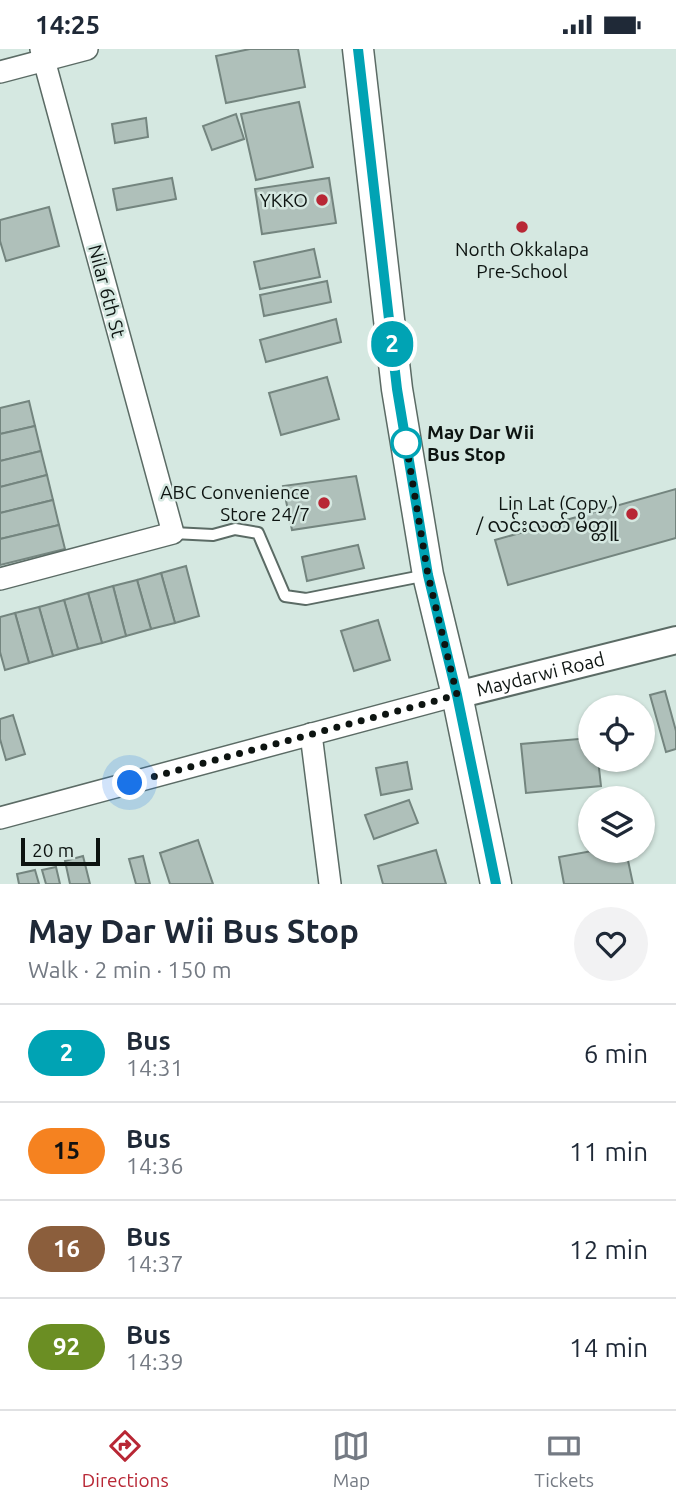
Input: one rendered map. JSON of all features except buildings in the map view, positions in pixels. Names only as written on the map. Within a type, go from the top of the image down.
[{"type":"main road","points":[[358,49],[397,389],[428,575],[457,695],[496,884]]},
{"type":"street","points":[[0,72],[43,55],[87,49]]},
{"type":"street","name":"Nilar 6th St","points":[[43,55],[173,533]]},
{"type":"street","points":[[0,579],[173,533]]},
{"type":"street","name":"Maydarwi Road","points":[[0,818],[457,695],[676,640]]},
{"type":"street","points":[[311,734],[330,884]]},
{"type":"lane","points":[[173,533],[213,535],[235,529],[258,533],[285,596],[306,599],[428,575]]},
{"type":"bus line","name":"2","points":[[358,49],[397,389],[428,575],[457,695],[496,884]]},
{"type":"place","name":"YKKO","points":[[322,200]]},
{"type":"place","name":"North Okkalapa Pre-School","points":[[522,227]]},
{"type":"place","name":"May Dar Wii Bus Stop","points":[[406,443]]},
{"type":"place","name":"ABC Convenience Store 24/7","points":[[324,503]]},
{"type":"place","name":"Lin Lat (Copy ) / လင်းလတ် မိတ္တူ","points":[[632,514]]},
{"type":"route","points":[[130,783],[457,695],[428,575],[406,443]]}]
